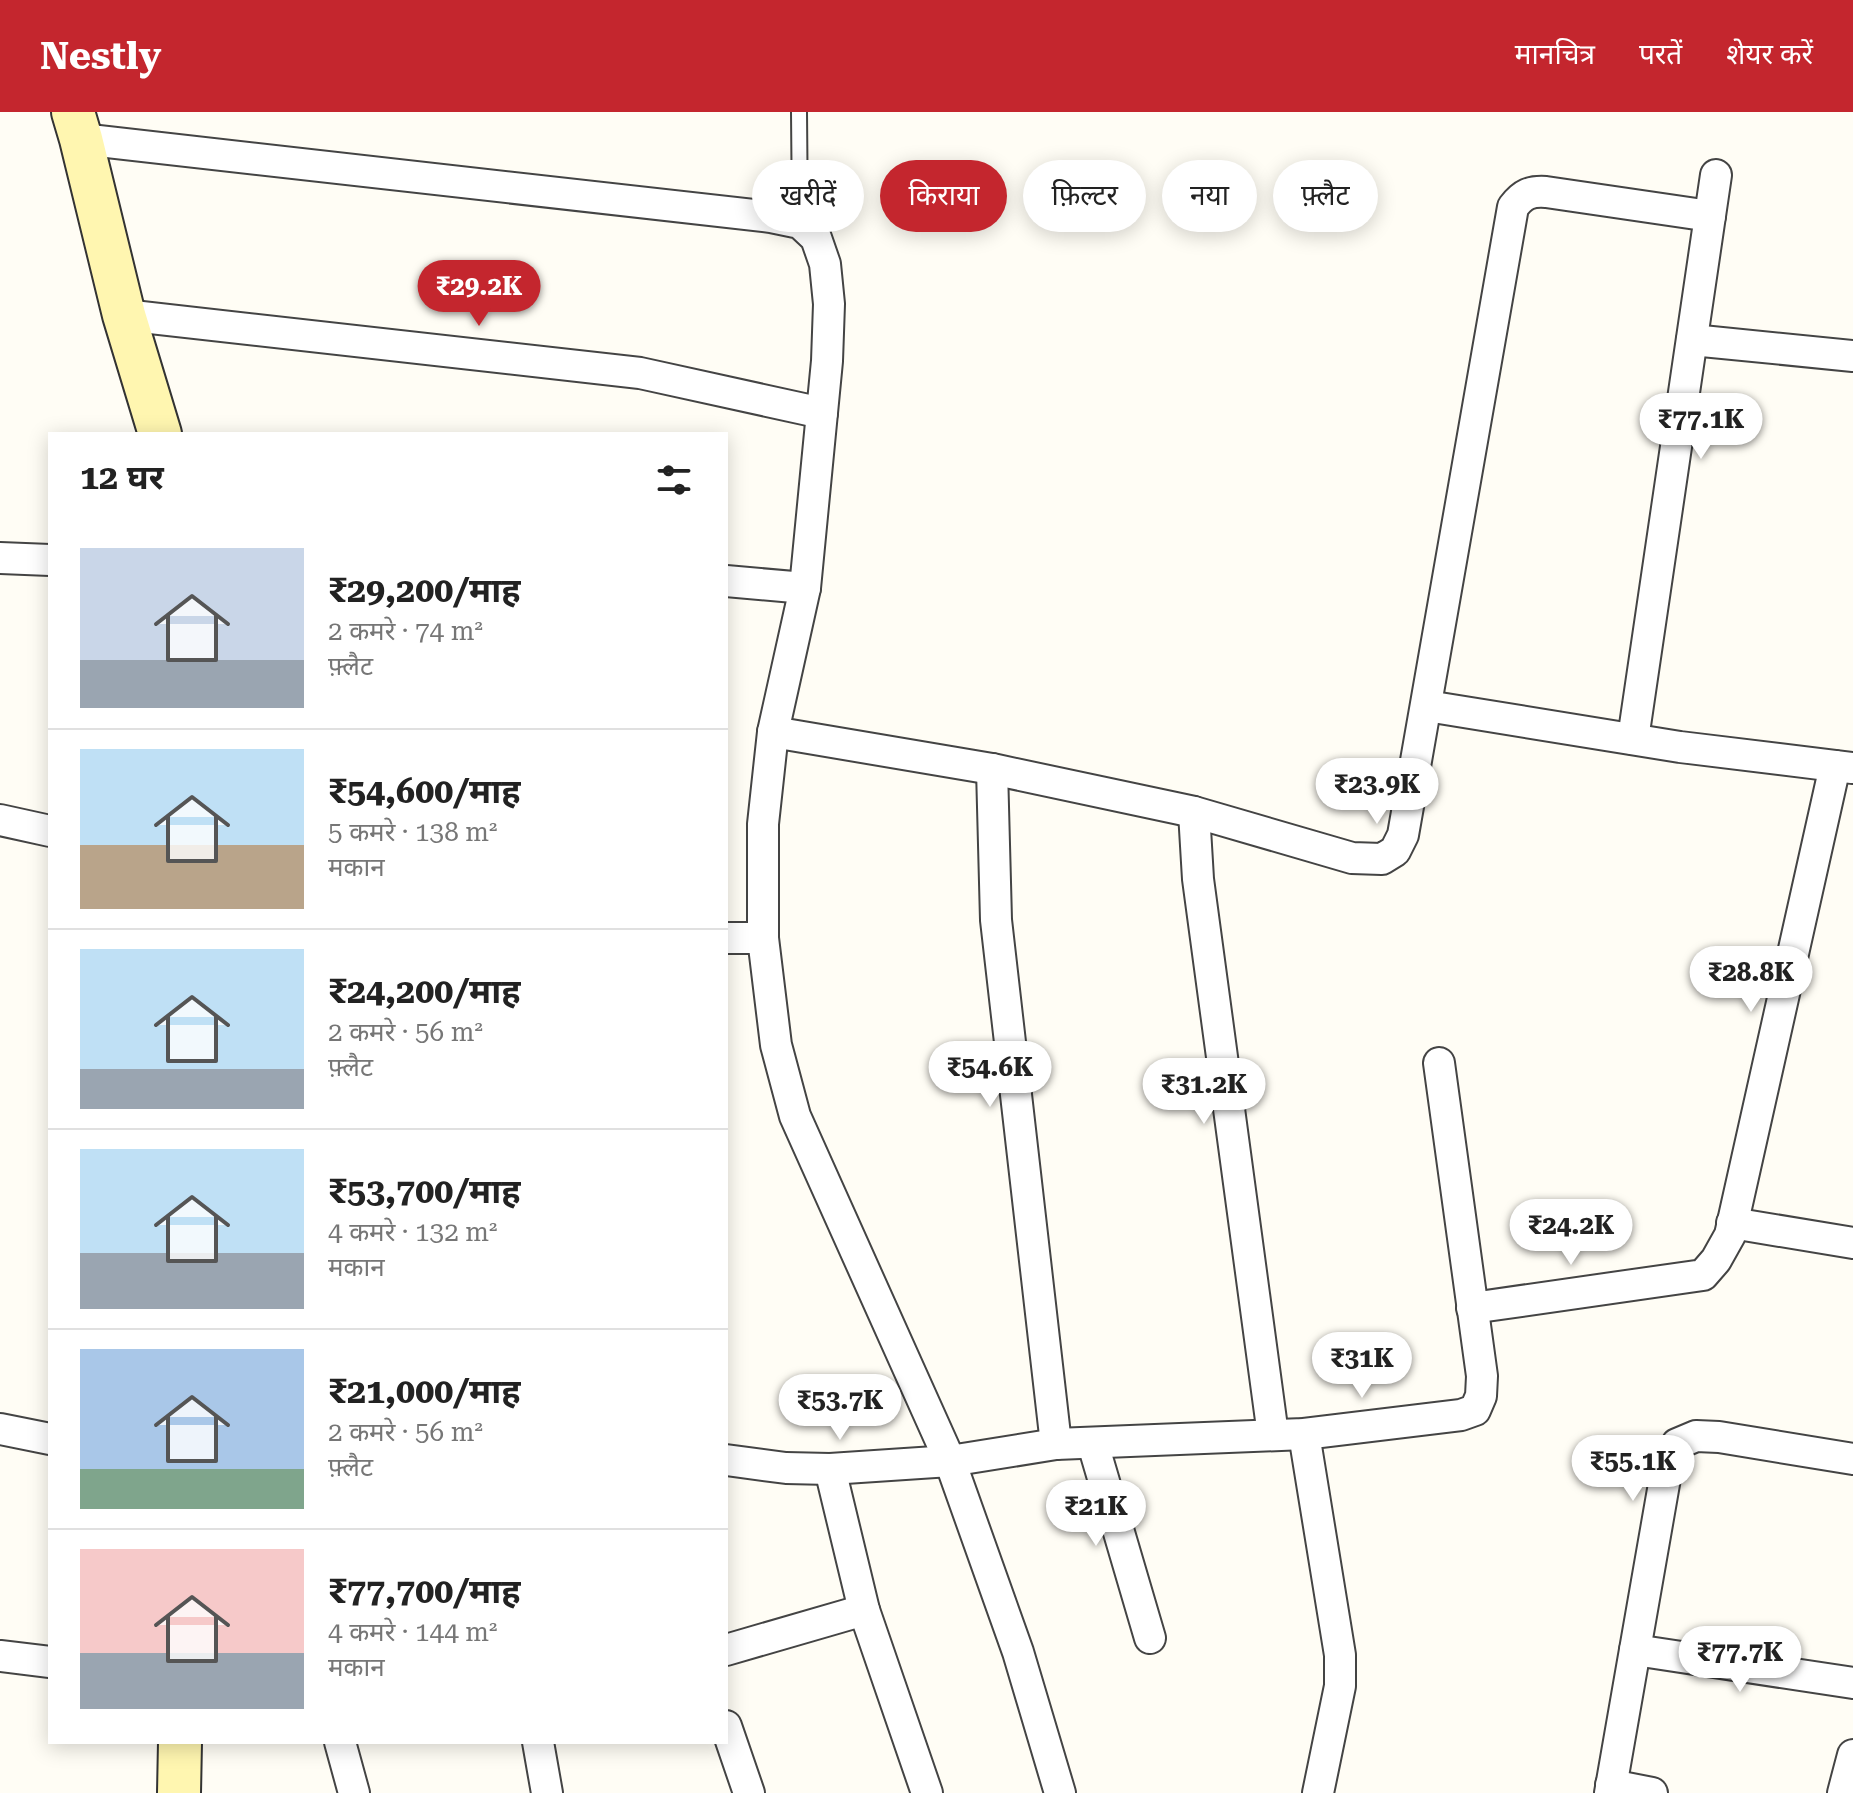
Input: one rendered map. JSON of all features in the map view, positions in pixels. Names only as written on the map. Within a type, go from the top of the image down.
[{"type":"street","points":[[159,432],[124,315],[77,125],[752,214]]},
{"type":"street","points":[[1633,739],[1716,175]]},
{"type":"street","points":[[773,732],[992,769],[1194,812],[1352,858],[1382,859],[1395,851],[1403,835],[1513,207],[1521,196],[1532,191],[1710,216]]},
{"type":"street","points":[[810,232],[816,238],[825,264],[829,304],[805,588],[773,732],[763,824],[763,938],[776,1045],[795,1116],[950,1461],[1018,1652],[1060,1793]]},
{"type":"street","points":[[124,315],[640,373],[822,413]]},
{"type":"street","points":[[1692,340],[1853,356]]},
{"type":"street","points":[[0,558],[48,560]]},
{"type":"street","points":[[728,581],[805,588]]},
{"type":"street","points":[[1427,706],[1633,739],[1844,767],[1730,1235],[1716,1260],[1703,1275],[1472,1308]]},
{"type":"street","points":[[992,769],[996,920],[1056,1444]]},
{"type":"street","points":[[1194,812],[1198,879],[1273,1435]]},
{"type":"street","points":[[0,820],[48,831]]},
{"type":"street","points":[[728,938],[763,938]]},
{"type":"street","points":[[728,1460],[786,1468],[830,1469],[950,1461],[1056,1444],[1304,1434],[1461,1415],[1475,1410],[1481,1396],[1482,1376],[1439,1063]]},
{"type":"street","points":[[1732,1223],[1853,1243]]},
{"type":"street","points":[[0,1429],[48,1439]]},
{"type":"street","points":[[1304,1434],[1340,1655],[1340,1686],[1318,1793]]},
{"type":"street","points":[[1652,1793],[1611,1789],[1668,1461],[1677,1444],[1696,1436],[1719,1437],[1853,1459]]},
{"type":"street","points":[[1093,1444],[1150,1638]]},
{"type":"street","points":[[830,1469],[864,1610],[927,1793]]},
{"type":"street","points":[[728,1649],[864,1610]]},
{"type":"street","points":[[1635,1650],[1853,1683]]},
{"type":"street","points":[[0,1656],[48,1662]]},
{"type":"street","points":[[728,1732],[749,1793]]},
{"type":"street","points":[[179,1793],[180,1744]]},
{"type":"street","points":[[341,1744],[354,1793]]},
{"type":"street","points":[[538,1744],[547,1793]]},
{"type":"street","points":[[1843,1793],[1853,1755]]},
{"type":"lane","points":[[799,112],[799,160]]}]
